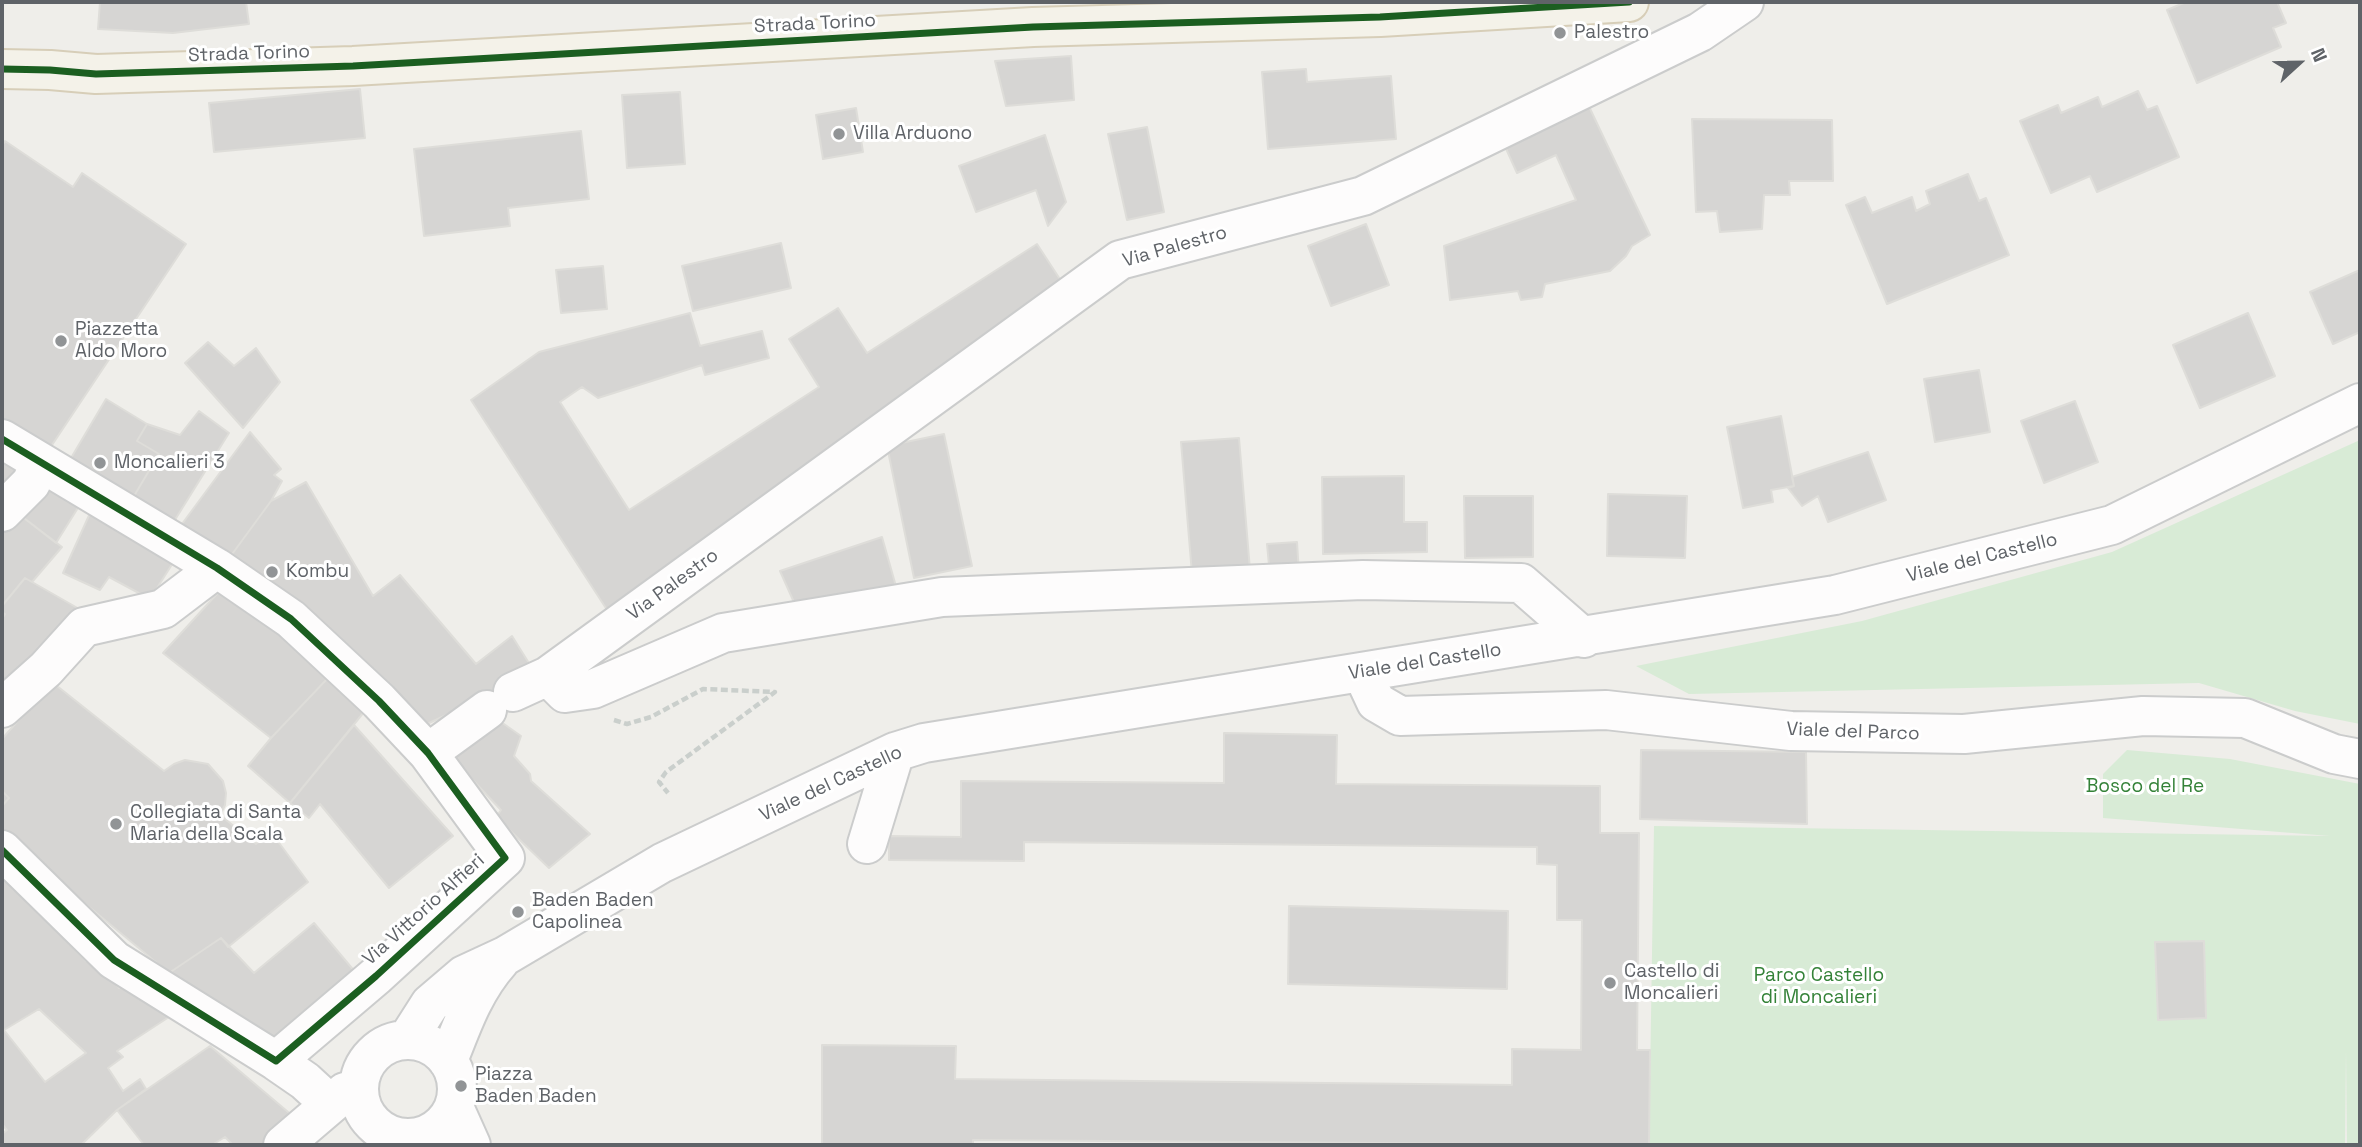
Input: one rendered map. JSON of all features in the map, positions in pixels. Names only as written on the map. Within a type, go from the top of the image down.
[{"type":"main road","name":"Strada Torino","points":[[2,69],[50,69],[96,74],[325,68],[1032,27],[1380,17],[1629,2]]},
{"type":"main road","name":"Strada Torino","points":[[2,44],[23,50],[50,69]]},
{"type":"street","name":"Via Palestro","points":[[428,753],[500,701],[548,676],[1120,260],[1363,196],[1700,32],[1744,2]]},
{"type":"street","name":"Viale del Castello","points":[[407,1040],[430,1004],[464,975],[505,956],[662,863],[895,752],[937,741],[1363,671],[1584,638],[1835,595],[2112,525],[2360,403]]},
{"type":"street","name":"Via Vittorio Alfieri","points":[[2,439],[217,568],[291,620],[379,701],[428,753],[505,858],[376,976],[276,1060]]},
{"type":"street","points":[[2,512],[31,483],[40,463]]},
{"type":"street","points":[[2,708],[46,668],[84,627],[163,610],[217,568]]},
{"type":"street","points":[[548,676],[565,692],[593,689],[723,633],[943,597],[1363,580],[1521,583],[1584,638]]},
{"type":"street","name":"Viale del Parco","points":[[1363,671],[1376,702],[1400,716],[1606,710],[1791,731],[1964,734],[2143,716],[2245,718],[2334,754],[2360,759]]},
{"type":"street","points":[[867,844],[895,752]]},
{"type":"street","points":[[2,850],[114,960],[276,1060],[305,1081],[345,1098],[364,1108],[372,1122],[386,1132],[405,1141],[433,1131],[446,1121],[454,1107],[458,1091],[456,1075],[449,1061],[423,1042],[407,1040],[392,1043],[378,1051],[367,1062],[361,1077],[345,1098],[283,1145]]},
{"type":"street","name":"Viale del Castello","points":[[449,1061],[467,1011],[485,977],[505,956]]},
{"type":"street","points":[[454,1107],[471,1145]]},
{"type":"path","points":[[593,689],[593,714],[626,724],[651,717],[703,689],[775,692],[667,772],[659,782],[668,793]]},
{"type":"green space","points":[[2360,440],[2360,724],[2295,711],[2199,683],[1689,694],[1636,666],[1862,621],[2112,552]]},
{"type":"green space","name":"Parco Castello di Moncalieri","points":[[2127,750],[2230,759],[2360,784],[2360,1145],[2347,1145],[2346,1050],[2345,1145],[1649,1145],[1654,826],[2330,836],[2103,818],[2103,774]]},
{"type":"building","points":[[100,2],[246,2],[249,24],[173,33],[98,29]]},
{"type":"building","points":[[2186,2],[2277,2],[2286,23],[2273,28],[2281,47],[2197,83],[2167,10]]},
{"type":"building","points":[[1071,56],[1074,100],[1006,106],[995,61]]},
{"type":"building","points":[[1306,69],[1307,82],[1391,76],[1396,139],[1268,149],[1262,72]]},
{"type":"building","points":[[360,89],[365,138],[214,152],[209,103]]},
{"type":"building","points":[[2138,91],[2147,110],[2157,106],[2179,157],[2097,192],[2090,176],[2051,193],[2020,121],[2058,105],[2061,113],[2098,97],[2102,107]]},
{"type":"building","points":[[680,92],[685,164],[627,168],[622,95]]},
{"type":"building","points":[[1584,96],[1650,235],[1632,246],[1626,256],[1610,271],[1545,284],[1542,297],[1521,300],[1518,291],[1450,300],[1444,246],[1576,200],[1556,155],[1517,173],[1503,142]]},
{"type":"building","name":"Villa Arduono","points":[[856,108],[863,152],[823,159],[816,115]]},
{"type":"building","points":[[1692,119],[1832,120],[1833,181],[1789,181],[1790,195],[1764,195],[1762,229],[1720,232],[1717,211],[1696,212]]},
{"type":"building","points":[[1147,127],[1164,212],[1127,220],[1108,134]]},
{"type":"building","points":[[581,131],[589,199],[508,208],[510,226],[424,236],[414,149]]},
{"type":"building","points":[[1045,135],[1066,202],[1048,226],[1036,190],[976,212],[959,166]]},
{"type":"building","name":"Piazzetta Aldo Moro","points":[[5,141],[73,187],[82,173],[186,244],[40,463],[2,439],[2,146]]},
{"type":"building","points":[[1968,174],[1979,201],[1986,198],[2009,255],[1887,304],[1846,205],[1865,197],[1872,213],[1912,197],[1916,211],[1930,204],[1926,191]]},
{"type":"building","points":[[1366,224],[1389,285],[1331,306],[1308,246]]},
{"type":"building","points":[[781,243],[791,288],[693,311],[682,266]]},
{"type":"building","points":[[1037,244],[1067,290],[611,616],[471,400],[539,352],[690,313],[700,346],[762,331],[769,358],[705,375],[702,365],[598,398],[582,387],[560,402],[629,510],[819,387],[789,339],[838,308],[867,353]]},
{"type":"building","points":[[603,266],[607,309],[561,313],[556,270]]},
{"type":"building","points":[[2360,270],[2360,332],[2333,344],[2310,292]]},
{"type":"building","points":[[2248,313],[2275,376],[2200,408],[2173,345]]},
{"type":"building","points":[[208,342],[234,366],[256,348],[280,382],[243,428],[185,363]]},
{"type":"building","points":[[1979,370],[1990,432],[1935,442],[1924,379]]},
{"type":"building","points":[[106,399],[147,424],[137,441],[159,454],[134,496],[71,458]]},
{"type":"building","points":[[2075,401],[2098,462],[2044,483],[2021,421]]},
{"type":"building","points":[[199,411],[229,433],[173,523],[134,496],[159,454],[137,441],[147,424],[180,435]]},
{"type":"building","points":[[1781,416],[1794,486],[1771,490],[1773,502],[1743,508],[1727,427]]},
{"type":"building","points":[[250,432],[281,469],[274,475],[282,481],[271,501],[230,557],[179,528]]},
{"type":"building","points":[[944,434],[972,566],[914,578],[887,446]]},
{"type":"building","points":[[1239,438],[1250,570],[1192,574],[1181,442]]},
{"type":"building","points":[[2,446],[32,467],[2,491]]},
{"type":"building","points":[[1868,452],[1886,500],[1828,522],[1818,496],[1802,506],[1788,488],[1794,486],[1792,477]]},
{"type":"building","points":[[1404,476],[1404,522],[1427,522],[1427,552],[1323,554],[1322,477]]},
{"type":"building","points":[[48,481],[81,503],[56,543],[20,515]]},
{"type":"building","points":[[306,482],[373,596],[400,575],[476,664],[512,636],[532,668],[494,717],[476,701],[427,724],[279,591],[230,557],[271,501]]},
{"type":"building","points":[[1608,494],[1687,496],[1685,558],[1607,556]]},
{"type":"building","points":[[1464,496],[1533,496],[1533,557],[1465,558]]},
{"type":"building","points":[[91,511],[178,555],[150,599],[109,577],[100,590],[63,573]]},
{"type":"building","points":[[20,515],[62,547],[32,582],[25,578],[2,606],[2,525]]},
{"type":"building","points":[[882,537],[899,597],[797,609],[780,571]]},
{"type":"building","points":[[1297,542],[1299,574],[1270,576],[1267,544]]},
{"type":"building","points":[[25,578],[81,610],[2,688],[2,619],[5,614],[2,612],[2,606]]},
{"type":"building","points":[[226,584],[327,679],[271,738],[163,653]]},
{"type":"building","points":[[327,679],[364,712],[290,803],[248,766]]},
{"type":"building","name":"Collegiata di Santa Maria della Scala","points":[[52,682],[164,771],[185,760],[208,764],[223,781],[226,793],[225,805],[220,815],[256,844],[271,832],[308,882],[228,947],[221,938],[169,973],[2,835],[2,806],[9,798],[2,791],[2,739]]},
{"type":"building","points":[[494,717],[521,736],[514,756],[530,774],[531,781],[590,834],[549,868],[496,817],[501,810],[453,759]]},
{"type":"building","points":[[354,725],[453,836],[389,888],[320,804],[309,818],[290,803]]},
{"type":"building","name":"Castello di Moncalieri","points":[[1224,733],[1337,735],[1336,784],[1600,786],[1600,833],[1639,833],[1637,1050],[1650,1050],[1649,1145],[973,1140],[973,1145],[822,1145],[822,1045],[956,1046],[955,1079],[1512,1085],[1512,1049],[1581,1050],[1582,920],[1557,920],[1557,865],[1537,864],[1537,847],[1024,842],[1024,861],[889,860],[889,836],[961,837],[961,781],[1224,783]]},
{"type":"building","points":[[1641,750],[1806,752],[1807,824],[1640,819]]},
{"type":"building","points":[[2,791],[9,798],[2,806]]},
{"type":"building","points":[[2,864],[20,894],[86,961],[94,955],[119,988],[133,979],[169,1017],[117,1051],[123,1057],[108,1068],[123,1091],[140,1079],[146,1089],[117,1110],[81,1145],[2,1145],[2,1134],[7,1130],[2,1124]],"holes":[[[39,1009],[86,1053],[45,1082],[4,1030]]]},
{"type":"building","points":[[1289,906],[1508,911],[1507,989],[1288,984]]},
{"type":"building","points":[[314,923],[356,973],[262,1050],[169,973],[221,938],[254,973]]},
{"type":"building","points":[[2204,941],[2206,1018],[2158,1020],[2155,942]]},
{"type":"building","points":[[210,1046],[294,1117],[267,1145],[233,1145],[225,1137],[212,1145],[144,1145],[117,1110]]},
{"type":"cycle path","points":[[2,69],[96,74],[353,66],[1033,27],[1380,17],[1629,2]]},
{"type":"cycle path","points":[[2,439],[217,568],[291,619],[379,701],[428,753],[505,858],[376,976],[276,1061],[114,960],[2,850]]},
{"type":"place","name":"Palestro","points":[[1560,33]]},
{"type":"place","name":"Villa Arduono","points":[[839,134]]},
{"type":"place","name":"Piazzetta Aldo Moro","points":[[61,341]]},
{"type":"place","name":"Moncalieri 3","points":[[100,463]]},
{"type":"place","name":"Kombu","points":[[272,572]]},
{"type":"place","name":"Collegiata di Santa Maria della Scala","points":[[116,824]]},
{"type":"place","name":"Baden Baden Capolinea","points":[[518,912]]},
{"type":"place","name":"Castello di Moncalieri","points":[[1610,983]]},
{"type":"place","name":"Piazza Baden Baden","points":[[461,1086]]},
{"type":"park label","name":"Bosco del Re","points":[[2145,787]]}]
